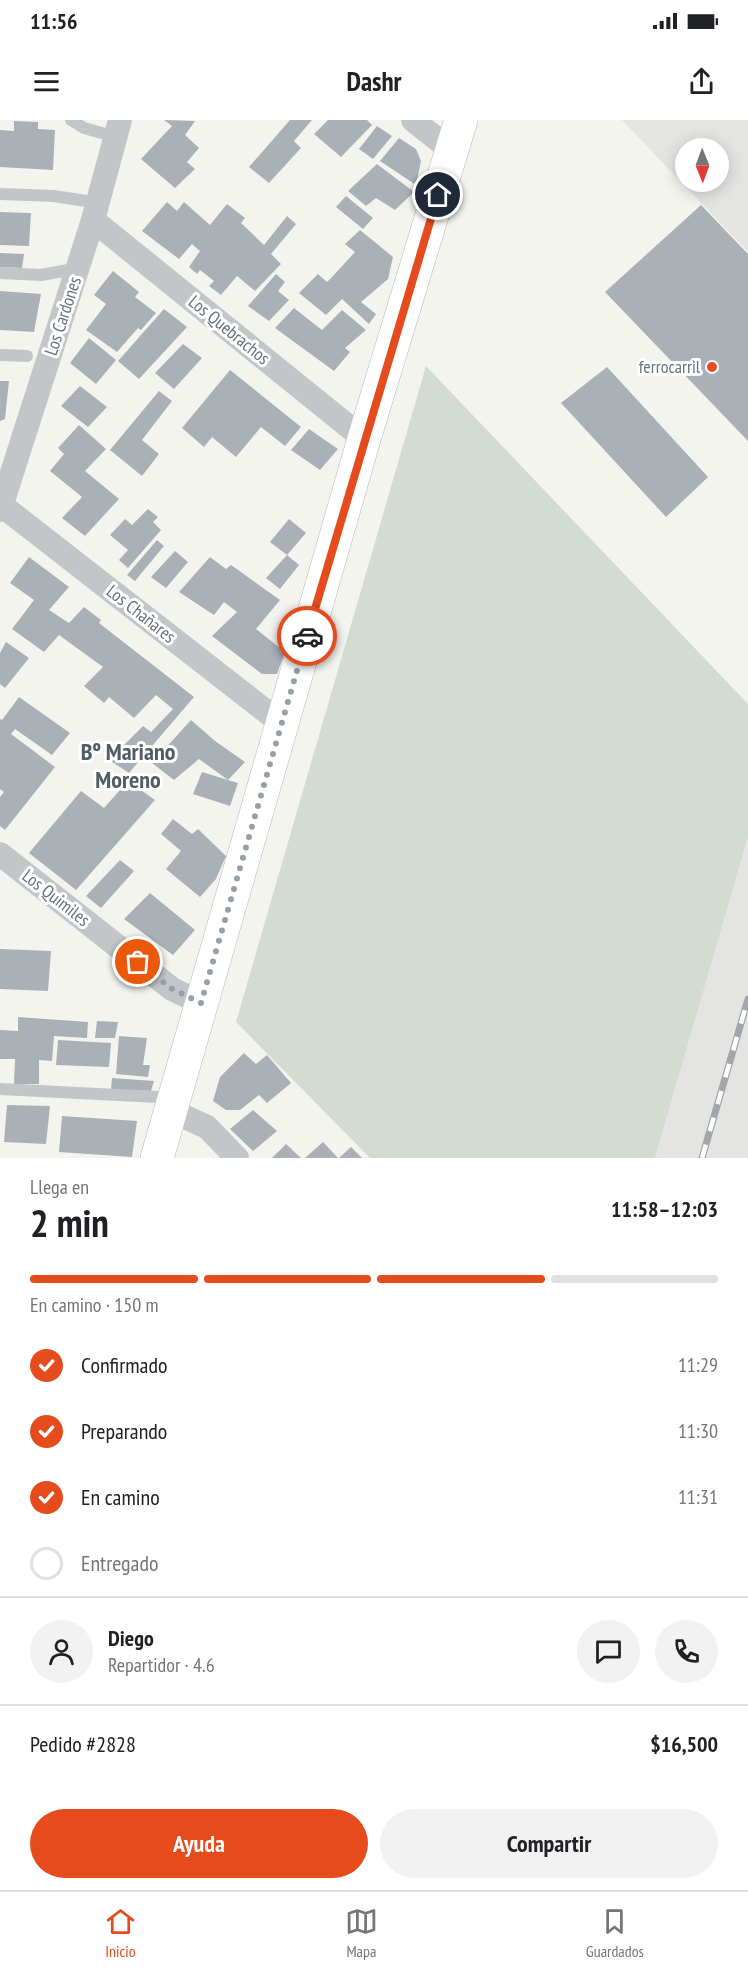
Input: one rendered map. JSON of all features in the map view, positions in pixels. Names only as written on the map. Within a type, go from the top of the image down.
[{"type":"street","points":[[413,120],[452,151]]},
{"type":"street","points":[[157,1158],[364,439],[461,120]]},
{"type":"street","name":"Los Cardones","points":[[0,506],[79,268],[118,128]]},
{"type":"street","name":"Los Quebrachos","points":[[96,212],[364,439]]},
{"type":"street","name":"Los Chañares","points":[[0,506],[281,723]]},
{"type":"street","name":"Los Quimiles","points":[[0,854],[172,989],[201,1003]]},
{"type":"street","points":[[172,1105],[207,1126],[237,1158]]},
{"type":"lane","points":[[71,120],[84,128],[118,128]]},
{"type":"lane","points":[[0,194],[54,196],[96,212]]},
{"type":"lane","points":[[0,273],[41,274],[79,268]]},
{"type":"lane","points":[[0,355],[27,356]]},
{"type":"lane","points":[[0,1089],[157,1096],[172,1105]]},
{"type":"shaded area","points":[[622,120],[748,120],[748,252],[691,192],[729,192],[729,138],[675,138],[675,176]]},
{"type":"shaded area","points":[[426,366],[748,704],[748,837],[655,1158],[370,1158],[236,1022]]},
{"type":"shaded area","points":[[748,837],[748,1158],[655,1158]]},
{"type":"building","points":[[164,120],[195,121],[185,135],[199,148],[187,162],[195,169],[175,188],[141,159],[172,126]]},
{"type":"building","points":[[290,120],[312,120],[294,141],[301,148],[269,183],[249,167]]},
{"type":"building","points":[[328,120],[367,120],[372,125],[341,157],[314,134]]},
{"type":"building","points":[[14,121],[38,122],[38,129],[55,130],[53,170],[0,167],[0,130],[14,131]]},
{"type":"building","points":[[377,126],[392,136],[373,159],[359,149]]},
{"type":"building","points":[[399,138],[416,149],[421,161],[416,185],[380,161]]},
{"type":"building","points":[[377,164],[414,192],[395,210],[376,198],[366,206],[348,191]]},
{"type":"building","points":[[346,196],[373,218],[363,229],[336,207]]},
{"type":"building","points":[[167,202],[177,211],[184,202],[210,225],[227,204],[245,218],[241,223],[264,245],[287,216],[296,224],[271,254],[281,264],[255,291],[237,276],[221,295],[209,286],[214,281],[200,270],[197,274],[189,267],[200,251],[192,244],[179,259],[142,231]]},
{"type":"building","name":"ferrocarril","points":[[701,205],[748,254],[748,441],[605,292]]},
{"type":"building","points":[[0,212],[31,213],[29,246],[0,245]]},
{"type":"building","points":[[360,230],[393,257],[388,279],[361,302],[376,314],[369,324],[342,299],[326,315],[299,293],[318,274],[327,282],[332,277],[355,252],[345,244]]},
{"type":"building","points":[[0,253],[24,254],[22,268],[0,267]]},
{"type":"building","points":[[113,271],[139,292],[135,297],[156,313],[141,330],[138,328],[117,352],[86,330],[106,304],[94,295]]},
{"type":"building","points":[[276,274],[285,282],[278,291],[289,300],[269,321],[248,306]]},
{"type":"building","points":[[0,291],[41,294],[34,332],[0,330]]},
{"type":"building","points":[[294,308],[322,330],[342,310],[366,330],[345,348],[350,352],[334,371],[275,328]]},
{"type":"building","points":[[164,309],[187,327],[139,379],[118,361]]},
{"type":"building","points":[[89,338],[116,360],[96,384],[70,363]]},
{"type":"building","points":[[183,344],[202,358],[174,389],[155,373]]},
{"type":"building","name":"ferrocarril","points":[[607,367],[708,477],[666,517],[561,403]]},
{"type":"building","points":[[230,370],[301,427],[285,446],[261,427],[236,457],[212,437],[204,447],[182,428]]},
{"type":"building","points":[[0,381],[9,381],[5,419],[0,421]]},
{"type":"building","points":[[80,386],[107,407],[88,427],[61,406]]},
{"type":"building","points":[[159,391],[172,401],[142,440],[159,454],[142,476],[110,450]]},
{"type":"building","points":[[79,425],[106,449],[85,471],[119,499],[85,536],[62,518],[82,497],[50,471],[64,454],[58,448]]},
{"type":"building","points":[[309,429],[338,449],[320,470],[291,450]]},
{"type":"building","points":[[148,509],[158,517],[153,522],[161,530],[128,568],[119,560],[128,550],[110,535],[125,519],[132,525]]},
{"type":"building","points":[[289,519],[306,533],[287,555],[270,542]]},
{"type":"building","points":[[157,540],[164,546],[135,581],[127,575]]},
{"type":"building","points":[[175,551],[188,562],[166,588],[151,577]]},
{"type":"building","points":[[287,555],[299,565],[280,589],[266,578]]},
{"type":"building","points":[[29,557],[69,587],[49,610],[69,623],[84,607],[101,620],[99,623],[194,697],[129,773],[109,760],[143,726],[151,732],[173,709],[156,695],[134,718],[109,697],[104,703],[84,686],[103,667],[59,635],[44,652],[12,629],[34,600],[10,583]]},
{"type":"building","points":[[210,557],[226,569],[231,565],[280,600],[256,629],[285,652],[277,674],[262,674],[212,636],[237,612],[224,602],[214,615],[179,592]]},
{"type":"building","points":[[6,642],[29,658],[5,688],[0,684],[0,653]]},
{"type":"building","points":[[19,697],[70,733],[52,755],[15,729],[11,734],[55,767],[5,830],[0,826],[0,797],[4,792],[0,789],[0,719],[2,720]]},
{"type":"building","points":[[191,720],[215,741],[245,762],[228,780],[199,759],[174,780],[152,763]]},
{"type":"building","points":[[202,772],[238,783],[230,806],[193,794]]},
{"type":"building","points":[[128,781],[155,800],[76,890],[29,853],[81,791],[104,808]]},
{"type":"building","points":[[173,819],[192,834],[198,829],[226,856],[216,879],[200,897],[166,869],[181,851],[161,834]]},
{"type":"building","points":[[120,860],[134,871],[101,908],[86,896]]},
{"type":"building","points":[[150,893],[195,930],[173,955],[124,919]]},
{"type":"building","points":[[0,949],[51,951],[48,991],[0,989]]},
{"type":"building","points":[[18,1017],[88,1022],[87,1038],[54,1036],[52,1061],[39,1060],[39,1084],[14,1084],[15,1059],[0,1059],[0,1030],[18,1031]]},
{"type":"building","points":[[97,1021],[118,1022],[115,1038],[95,1038]]},
{"type":"building","points":[[119,1036],[147,1038],[143,1065],[150,1065],[148,1077],[116,1074]]},
{"type":"building","points":[[58,1040],[111,1043],[109,1067],[56,1065]]},
{"type":"building","points":[[244,1053],[256,1064],[267,1055],[291,1083],[267,1103],[259,1095],[240,1110],[226,1110],[213,1101],[220,1077]]},
{"type":"building","points":[[112,1078],[154,1081],[151,1091],[111,1090]]},
{"type":"building","points":[[7,1105],[50,1106],[46,1144],[4,1142]]},
{"type":"building","points":[[253,1110],[277,1131],[253,1151],[230,1129]]},
{"type":"building","points":[[62,1116],[137,1121],[132,1157],[59,1152]]},
{"type":"building","points":[[323,1142],[338,1158],[305,1158]]},
{"type":"building","points":[[286,1144],[301,1158],[272,1158]]},
{"type":"building","points":[[351,1147],[362,1158],[339,1158]]},
{"type":"railway","points":[[702,1158],[748,999]]},
{"type":"way so far","points":[[138,962],[172,989],[201,1003],[307,636]]},
{"type":"place","name":"ferrocarril","points":[[712,367]]},
{"type":"district","name":"Bº Mariano Moreno","points":[[128,766]]},
{"type":"route","points":[[307,636],[438,195]]}]
